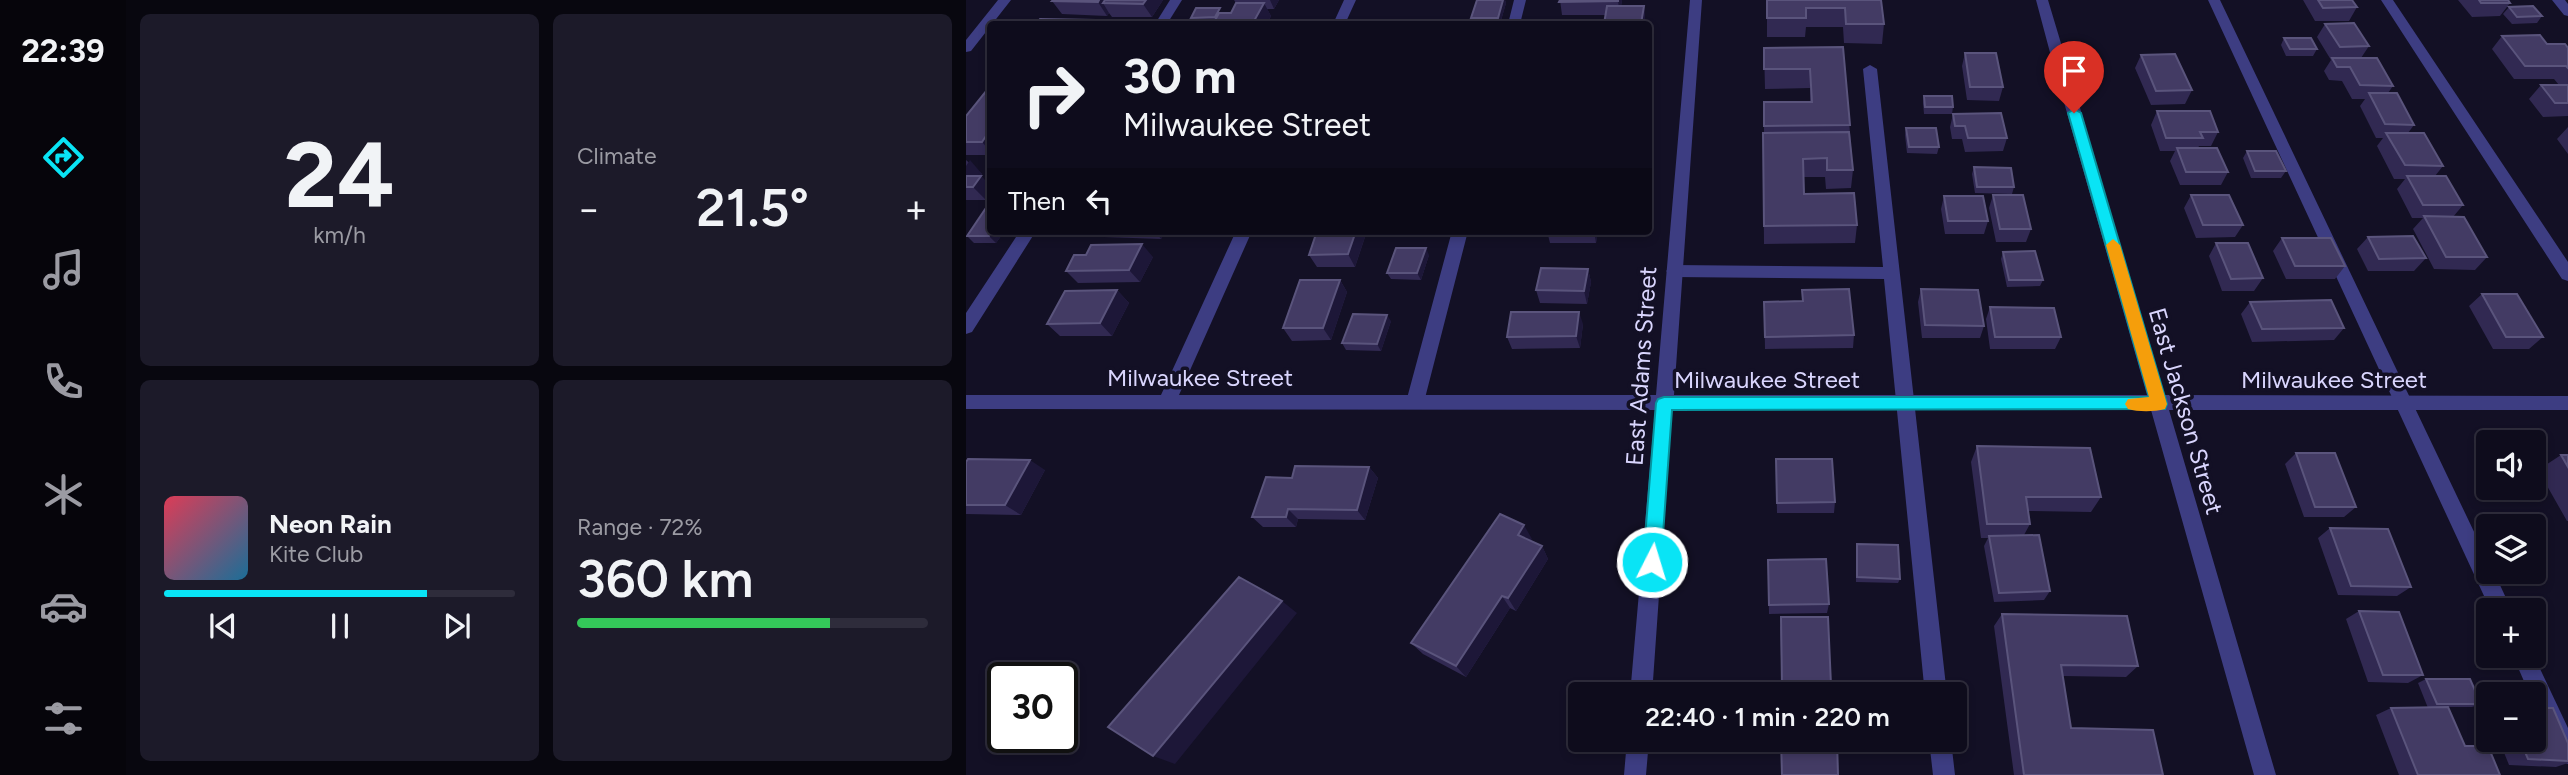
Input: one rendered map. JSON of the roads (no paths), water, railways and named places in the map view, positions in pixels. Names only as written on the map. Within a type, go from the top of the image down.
[{"type":"street","points":[[988,21],[1005,0]]},
{"type":"street","points":[[1163,21],[1176,0]]},
{"type":"street","points":[[1340,21],[1350,0]]},
{"type":"street","points":[[1515,21],[1520,0]]},
{"type":"street","name":"East Adams Street","points":[[1642,682],[1696,0]]},
{"type":"street","name":"East Jackson Street","points":[[2042,0],[2265,775]]},
{"type":"street","points":[[2214,0],[2496,598]]},
{"type":"street","points":[[2387,0],[2568,275]]},
{"type":"street","points":[[2558,0],[2568,12]]},
{"type":"street","points":[[966,48],[987,22]]},
{"type":"street","points":[[1870,69],[1935,682]]},
{"type":"street","points":[[966,327],[1025,235]]},
{"type":"street","points":[[1167,401],[1242,235]]},
{"type":"street","points":[[1415,402],[1459,235]]},
{"type":"street","points":[[1674,271],[1891,273]]},
{"type":"street","name":"Milwaukee Street","points":[[966,402],[2568,403]]},
{"type":"street","points":[[2529,668],[2568,753]]},
{"type":"street","points":[[1635,775],[1637,752]]},
{"type":"street","points":[[1941,752],[1944,775]]}]
